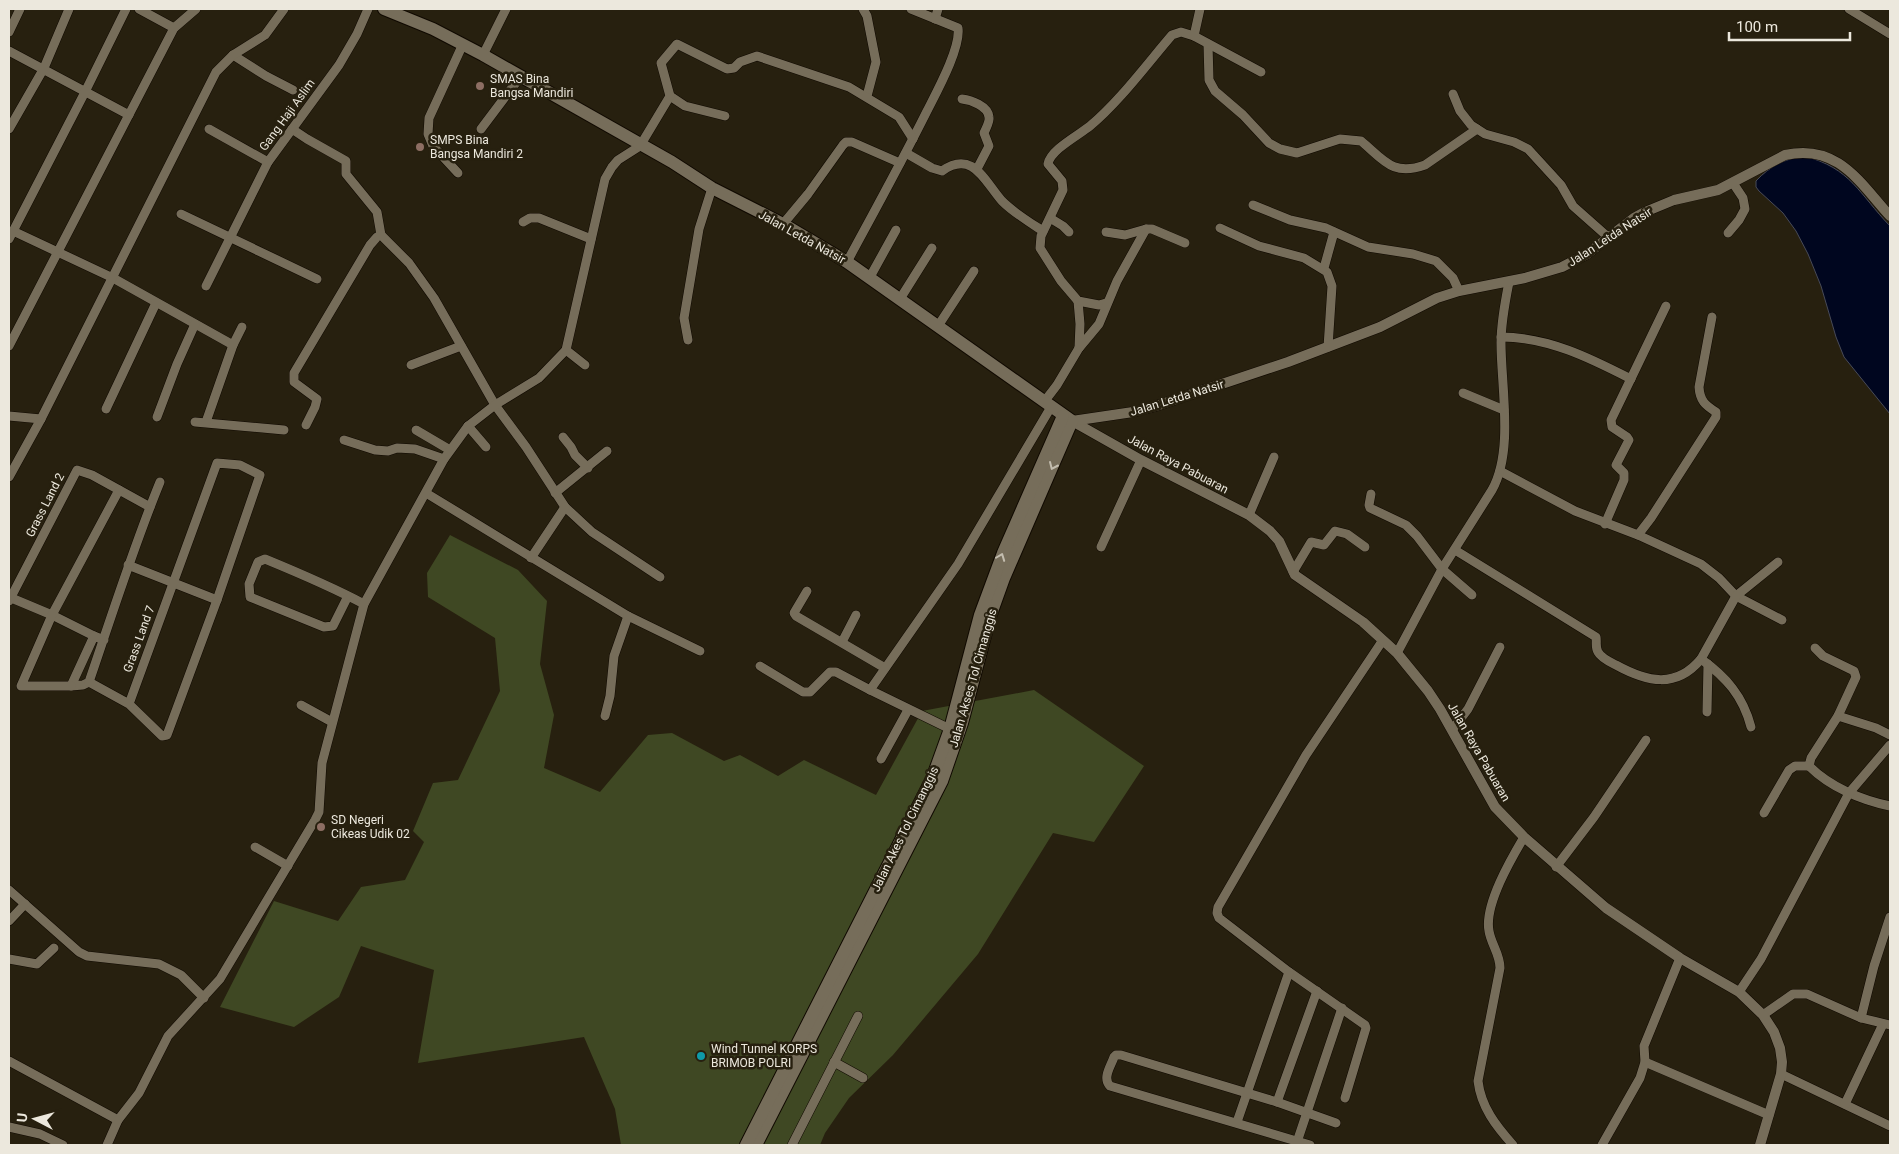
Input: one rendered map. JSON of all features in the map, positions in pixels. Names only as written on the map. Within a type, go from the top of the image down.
[{"type":"main road","name":"Jalan Letda Natsir","points":[[384,9],[433,29],[463,44],[640,146],[672,162],[712,188],[783,224],[847,262],[1068,418]]},
{"type":"main road","name":"Jalan Akes Tol Cimanggis","points":[[746,1145],[932,779],[950,729],[980,615],[1003,553],[1068,418]]},
{"type":"main road","name":"Jalan Akses Tol Cimanggis","points":[[756,1145],[942,781],[962,723],[990,617],[1068,418]]},
{"type":"street","points":[[9,32],[20,9]]},
{"type":"street","points":[[9,129],[44,68],[69,9]]},
{"type":"street","points":[[126,9],[11,235],[58,253],[113,278],[233,345]]},
{"type":"street","points":[[139,9],[174,28]]},
{"type":"street","points":[[9,346],[174,28],[196,9]]},
{"type":"street","points":[[9,477],[113,278],[210,83],[220,67],[233,55],[265,35],[284,9]]},
{"type":"street","name":"Gang Haji Aslim","points":[[206,286],[268,162],[339,65],[357,34],[368,9]]},
{"type":"street","points":[[483,55],[506,9]]},
{"type":"street","points":[[863,9],[867,16],[876,62],[867,96]]},
{"type":"street","points":[[847,262],[941,84],[959,37],[958,28],[912,9]]},
{"type":"street","points":[[935,19],[938,9]]},
{"type":"street","points":[[1194,36],[1200,9]]},
{"type":"street","points":[[1849,9],[1860,11],[1890,34]]},
{"type":"street","points":[[1079,348],[1080,324],[1078,301],[1061,281],[1040,248],[1041,236],[1063,190],[1062,181],[1048,164],[1052,154],[1097,120],[1172,35],[1180,32],[1194,36],[1261,72]]},
{"type":"street","points":[[458,173],[433,146],[428,134],[429,118],[463,44]]},
{"type":"street","points":[[725,116],[685,106],[670,96],[661,63],[676,44],[727,69],[734,68],[740,62],[757,56],[849,87],[867,96],[899,117],[913,139]]},
{"type":"street","points":[[1208,44],[1209,80],[1216,91],[1253,124],[1269,143],[1280,149],[1297,153],[1340,139],[1361,141],[1389,165],[1406,169],[1416,168],[1425,165],[1477,129]]},
{"type":"street","points":[[9,51],[129,115]]},
{"type":"street","points":[[233,55],[266,76],[293,90]]},
{"type":"street","points":[[481,129],[521,76]]},
{"type":"street","points":[[1453,94],[1464,118],[1486,134],[1514,142],[1528,150],[1561,186],[1573,206],[1608,237]]},
{"type":"street","points":[[107,1145],[118,1120],[139,1093],[168,1036],[220,979],[319,812],[322,763],[364,604],[444,459],[468,426],[539,378],[566,350],[605,179],[618,160],[640,146],[670,96]]},
{"type":"street","points":[[962,99],[970,100],[989,114],[990,120],[984,133],[989,146],[977,169]]},
{"type":"street","points":[[209,129],[268,162]]},
{"type":"street","points":[[292,129],[346,161],[346,174],[377,212],[381,235],[409,262],[434,298],[495,406],[526,447],[565,507],[592,532],[660,577]]},
{"type":"street","points":[[783,224],[808,194],[846,142],[852,142],[900,163]]},
{"type":"street","name":"Jalan Letda Natsir","points":[[1068,418],[1133,412],[1156,406],[1242,378],[1380,327],[1437,298],[1459,291],[1509,282],[1556,269],[1574,262],[1634,218],[1662,204],[1711,192],[1786,155],[1796,152],[1814,153],[1834,160],[1852,172],[1890,216]]},
{"type":"street","points":[[906,153],[932,168],[942,171],[950,166],[966,165],[977,169],[1002,201],[1024,219],[1043,231]]},
{"type":"street","points":[[1728,233],[1745,209],[1743,198],[1733,182]]},
{"type":"street","points":[[688,340],[684,318],[699,229],[712,188]]},
{"type":"street","points":[[1253,205],[1278,216],[1326,228],[1368,247],[1413,254],[1436,260],[1453,278],[1459,291]]},
{"type":"street","points":[[181,214],[317,279]]},
{"type":"street","points":[[523,222],[530,218],[539,218],[591,240]]},
{"type":"street","points":[[1050,218],[1069,232]]},
{"type":"street","points":[[1220,228],[1259,246],[1292,254],[1324,268],[1330,276],[1332,286],[1328,346]]},
{"type":"street","points":[[870,690],[958,564],[1057,385],[1079,348],[1099,324],[1106,303],[1146,229]]},
{"type":"street","points":[[1106,232],[1126,235],[1146,229],[1162,232],[1185,243]]},
{"type":"street","points":[[870,277],[896,230]]},
{"type":"street","points":[[1324,268],[1334,232]]},
{"type":"street","points":[[306,425],[317,399],[294,382],[294,373],[370,245],[381,235]]},
{"type":"street","points":[[900,299],[932,248]]},
{"type":"street","points":[[938,326],[974,271]]},
{"type":"street","points":[[1397,653],[1442,569],[1492,490],[1500,472],[1504,410],[1501,337],[1509,282]]},
{"type":"street","points":[[1078,301],[1099,305],[1106,303]]},
{"type":"street","points":[[106,409],[156,303]]},
{"type":"street","points":[[1605,524],[1624,480],[1624,473],[1616,465],[1629,440],[1612,426],[1611,420],[1666,306]]},
{"type":"street","points":[[1638,535],[1716,417],[1716,412],[1704,404],[1699,388],[1712,317]]},
{"type":"street","points":[[157,417],[177,364],[195,324]]},
{"type":"street","points":[[206,422],[233,345],[242,327]]},
{"type":"street","points":[[1501,337],[1531,340],[1573,351],[1631,379]]},
{"type":"street","points":[[410,365],[461,346]]},
{"type":"street","points":[[566,350],[585,365]]},
{"type":"street","points":[[1463,393],[1504,410]]},
{"type":"street","points":[[9,416],[41,419]]},
{"type":"street","name":"Jalan Raya Pabuaran","points":[[1068,418],[1141,460],[1249,516],[1270,531],[1278,541],[1293,572],[1299,579],[1348,611],[1397,653],[1428,691],[1495,807],[1524,838],[1606,908],[1680,958],[1739,992],[1763,1015],[1774,1032],[1780,1048],[1782,1062],[1781,1074],[1760,1145]]},
{"type":"street","points":[[195,422],[284,430]]},
{"type":"street","points":[[468,426],[486,447]]},
{"type":"street","points":[[416,430],[450,450]]},
{"type":"street","points":[[563,437],[572,447],[575,455],[588,468]]},
{"type":"street","points":[[344,440],[375,450],[415,449],[444,459]]},
{"type":"street","points":[[555,493],[607,451]]},
{"type":"street","points":[[1249,516],[1274,457]]},
{"type":"street","points":[[1102,547],[1141,460]]},
{"type":"street","name":"Grass Land 7","points":[[129,704],[217,463],[240,465],[260,475],[217,600]]},
{"type":"street","name":"Grass Land 2","points":[[9,598],[77,470],[150,507]]},
{"type":"street","points":[[1500,472],[1560,505],[1605,524],[1638,535],[1701,564],[1719,578],[1736,596],[1782,620]]},
{"type":"street","points":[[119,490],[52,615],[21,686],[71,686],[83,685],[89,682],[128,565],[160,482]]},
{"type":"street","points":[[426,493],[628,616],[700,651]]},
{"type":"street","points":[[1371,494],[1370,508],[1406,525],[1418,536],[1442,569],[1472,595]]},
{"type":"street","points":[[531,558],[565,507]]},
{"type":"street","points":[[1293,572],[1311,542],[1324,545],[1335,531],[1347,534],[1365,547]]},
{"type":"street","points":[[1455,550],[1596,637],[1596,649],[1599,655],[1638,675],[1653,680],[1679,677],[1704,662]]},
{"type":"street","points":[[348,596],[333,626],[324,627],[250,597],[248,584],[258,562],[265,559],[348,596],[364,604]]},
{"type":"street","points":[[1707,712],[1704,662],[1736,596],[1778,562]]},
{"type":"street","points":[[89,682],[129,704],[162,736],[167,735],[217,600],[128,565]]},
{"type":"street","points":[[807,591],[794,614],[885,668]]},
{"type":"street","points":[[9,598],[52,615],[104,640]]},
{"type":"street","points":[[842,642],[856,615]]},
{"type":"street","points":[[605,716],[610,696],[614,656],[628,616]]},
{"type":"street","points":[[71,686],[94,636]]},
{"type":"street","points":[[1345,1098],[1366,1028],[1360,1021],[1289,972],[1219,918],[1217,913],[1218,907],[1306,755],[1384,640]]},
{"type":"street","points":[[1452,730],[1468,709],[1500,647]]},
{"type":"street","points":[[1809,766],[1811,758],[1838,716],[1856,677],[1854,671],[1823,656],[1815,648]]},
{"type":"street","points":[[1704,662],[1734,688],[1741,699],[1751,727]]},
{"type":"street","points":[[760,666],[803,692],[810,692],[830,672],[836,672],[908,710],[950,729]]},
{"type":"street","points":[[301,705],[332,722]]},
{"type":"street","points":[[882,759],[908,710]]},
{"type":"street","points":[[1838,716],[1876,728],[1890,735]]},
{"type":"street","points":[[1556,867],[1594,816],[1646,740]]},
{"type":"street","points":[[1739,992],[1761,960],[1849,792],[1890,745]]},
{"type":"street","points":[[1764,813],[1789,770],[1795,766],[1809,766],[1828,782],[1849,792],[1890,806]]},
{"type":"street","points":[[1513,1145],[1486,1110],[1479,1092],[1478,1081],[1500,968],[1499,959],[1489,931],[1490,911],[1501,879],[1524,838]]},
{"type":"street","points":[[255,847],[288,866]]},
{"type":"street","points":[[9,890],[79,952],[87,956],[159,964],[181,975],[204,998]]},
{"type":"street","points":[[9,921],[24,904]]},
{"type":"street","points":[[1861,1018],[1874,966],[1890,917]]},
{"type":"street","points":[[9,959],[37,964],[54,948]]},
{"type":"street","points":[[1602,1145],[1631,1097],[1640,1078],[1645,1062],[1644,1046],[1680,958]]},
{"type":"street","points":[[1237,1122],[1289,972]]},
{"type":"street","points":[[1277,1102],[1317,990]]},
{"type":"street","points":[[1763,1015],[1788,996],[1797,993],[1806,994],[1861,1018],[1887,1025],[1845,1104]]},
{"type":"street","points":[[1298,1142],[1342,1008]]},
{"type":"street","points":[[792,1145],[858,1016]]},
{"type":"street","points":[[1310,1145],[1110,1086],[1106,1078],[1114,1057],[1121,1055],[1277,1102],[1336,1123]]},
{"type":"street","points":[[9,1061],[118,1120]]},
{"type":"street","points":[[834,1062],[864,1078]]},
{"type":"street","points":[[1645,1062],[1769,1116]]},
{"type":"street","points":[[1781,1074],[1890,1126]]},
{"type":"street","points":[[9,1127],[40,1134],[63,1145]]},
{"type":"green space","points":[[450,535],[518,570],[547,601],[540,664],[554,715],[544,768],[600,792],[648,735],[672,733],[724,761],[740,755],[778,776],[804,760],[876,795],[922,711],[1034,690],[1144,766],[1094,842],[1053,833],[978,954],[893,1055],[849,1098],[825,1133],[820,1145],[621,1145],[615,1109],[584,1037],[418,1063],[434,970],[361,946],[339,997],[294,1027],[220,1007],[274,901],[338,921],[361,887],[405,880],[424,842],[413,831],[433,783],[458,780],[500,691],[495,638],[428,597],[427,573]]},
{"type":"water","points":[[1804,156],[1833,167],[1844,175],[1890,226],[1890,414],[1844,357],[1821,286],[1796,231],[1783,213],[1756,187],[1756,181],[1772,167],[1784,161]]},
{"type":"place","name":"SMAS Bina Bangsa Mandiri","points":[[480,86]]},
{"type":"place","name":"SMPS Bina Bangsa Mandiri 2","points":[[420,147]]},
{"type":"place","name":"SD Negeri Cikeas Udik 02","points":[[321,827]]},
{"type":"place","name":"Wind Tunnel KORPS BRIMOB POLRI","points":[[701,1056]]}]
